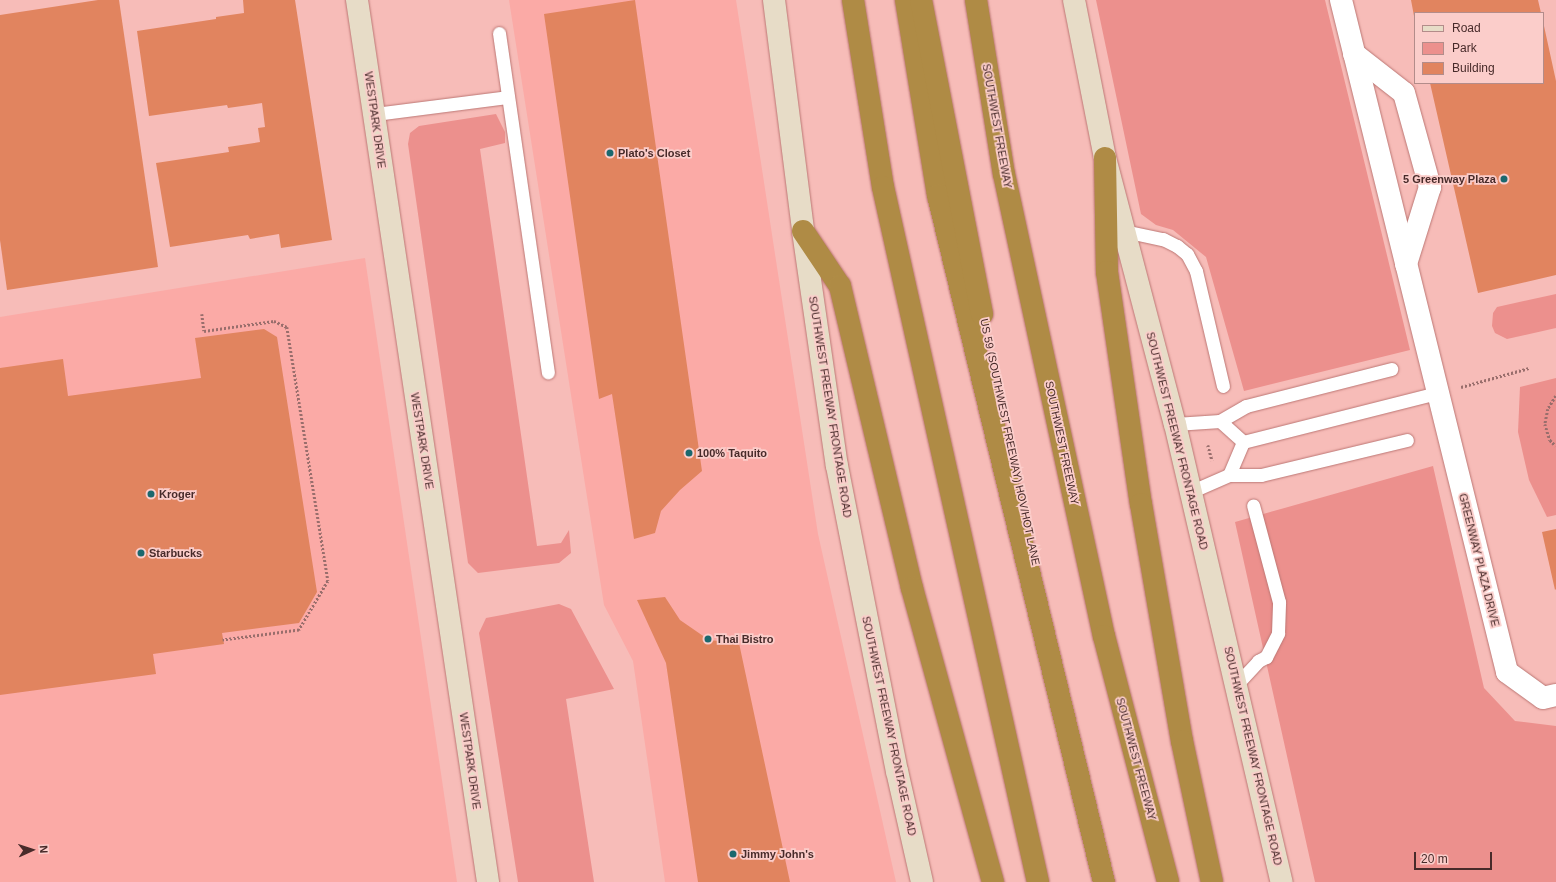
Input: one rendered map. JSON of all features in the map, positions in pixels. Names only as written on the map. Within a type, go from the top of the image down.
[{"type":"highway","points":[[853,0],[883,188],[1038,882]]},
{"type":"highway","points":[[906,0],[938,195],[1105,882]]},
{"type":"highway","name":"US 59 (SOUTHWEST FREEWAY) HOV/HOT LANE","points":[[921,0],[977,292],[1105,882]]},
{"type":"highway","name":"SOUTHWEST FREEWAY","points":[[976,0],[1004,174],[1104,636],[1168,882]]},
{"type":"highway","points":[[1105,158],[1107,272],[1137,473],[1182,741],[1212,882]]},
{"type":"highway","points":[[803,231],[840,286],[912,588],[993,882]]},
{"type":"main road","name":"WESTPARK DRIVE","points":[[357,0],[488,882]]},
{"type":"main road","name":"SOUTHWEST FREEWAY FRONTAGE ROAD","points":[[774,0],[803,231],[837,466],[897,771],[922,882]]},
{"type":"main road","name":"SOUTHWEST FREEWAY FRONTAGE ROAD","points":[[1074,0],[1105,158],[1175,424],[1282,882]]},
{"type":"street","name":"GREENWAY PLAZA DRIVE","points":[[1341,0],[1507,672],[1543,698],[1556,695]]},
{"type":"street","points":[[1354,54],[1404,93],[1430,187],[1406,264]]},
{"type":"lane","points":[[499,33],[548,372]]},
{"type":"lane","points":[[375,114],[507,96]]},
{"type":"lane","points":[[1124,231],[1163,239],[1177,246],[1187,254],[1196,271],[1223,386]]},
{"type":"lane","points":[[1175,424],[1220,421],[1246,406],[1391,369]]},
{"type":"lane","points":[[1243,442],[1438,393]]},
{"type":"lane","points":[[1220,421],[1243,442]]},
{"type":"lane","points":[[1190,492],[1229,475],[1261,475],[1408,440]]},
{"type":"lane","points":[[1229,475],[1243,442]]},
{"type":"lane","points":[[1236,685],[1258,661],[1266,657],[1278,633],[1279,602],[1252,505]]},
{"type":"path","points":[[202,314],[204,331],[274,321],[287,327],[328,581],[299,630],[223,640]]},
{"type":"path","points":[[1438,393],[1529,368]]},
{"type":"path","points":[[1556,396],[1548,409],[1545,424],[1550,440],[1556,446]]},
{"type":"path","points":[[1208,445],[1212,461]]},
{"type":"shaded area","points":[[509,0],[736,0],[818,534],[896,882],[665,882],[633,661],[604,605]]},
{"type":"shaded area","points":[[365,258],[457,882],[0,882],[0,317]]},
{"type":"green space","points":[[1096,0],[1325,0],[1410,350],[1244,391],[1206,257],[1173,230],[1156,225],[1141,214]]},
{"type":"green space","points":[[496,114],[505,132],[505,143],[480,149],[537,546],[561,543],[569,530],[571,553],[559,563],[478,573],[468,563],[408,144],[410,133],[419,126]]},
{"type":"green space","points":[[1556,294],[1556,328],[1507,339],[1495,333],[1492,326],[1493,313],[1497,307]]},
{"type":"green space","points":[[1556,378],[1556,515],[1547,517],[1529,480],[1518,432],[1520,387]]},
{"type":"green space","points":[[1433,466],[1484,688],[1515,721],[1556,726],[1556,882],[1315,882],[1235,522]]},
{"type":"green space","points":[[559,604],[571,609],[614,689],[566,699],[594,882],[518,882],[479,633],[486,618]]},
{"type":"building","points":[[98,0],[119,0],[158,267],[7,290],[0,240],[0,15]]},
{"type":"building","points":[[243,0],[295,0],[332,240],[281,248],[279,234],[250,239],[248,235],[170,247],[156,163],[229,152],[228,147],[260,142],[258,128],[265,127],[262,103],[228,108],[227,105],[149,116],[137,31],[216,19],[216,17],[244,13]]},
{"type":"building","points":[[635,0],[702,471],[680,490],[661,511],[655,533],[634,539],[612,394],[599,399],[544,14]]},
{"type":"building","points":[[1411,0],[1538,0],[1541,12],[1414,12],[1414,16]]},
{"type":"building","name":"5 Greenway Plaza","points":[[1544,26],[1556,81],[1556,275],[1478,293],[1430,84],[1544,84]]},
{"type":"building","name":"Kroger","points":[[264,329],[277,337],[317,592],[299,623],[222,633],[224,644],[153,654],[156,674],[0,695],[0,368],[63,359],[68,396],[201,378],[195,338]]},
{"type":"building","points":[[1556,529],[1556,589],[1555,590],[1542,532]]},
{"type":"building","points":[[665,597],[680,620],[709,640],[739,643],[790,882],[698,882],[666,663],[637,600]]},
{"type":"place","name":"Plato's Closet","points":[[610,153]]},
{"type":"place","name":"5 Greenway Plaza","points":[[1504,179]]},
{"type":"place","name":"100% Taquito","points":[[689,453]]},
{"type":"place","name":"Kroger","points":[[151,494]]},
{"type":"place","name":"Starbucks","points":[[141,553]]},
{"type":"place","name":"Thai Bistro","points":[[708,639]]},
{"type":"place","name":"Jimmy John's","points":[[733,854]]}]
